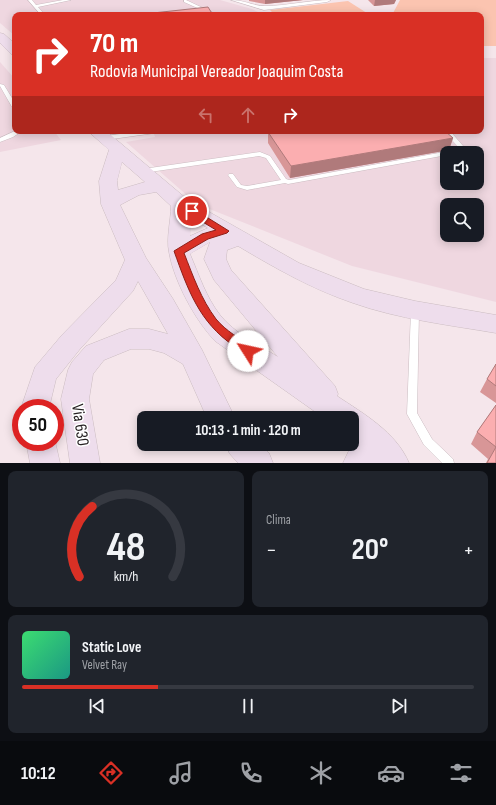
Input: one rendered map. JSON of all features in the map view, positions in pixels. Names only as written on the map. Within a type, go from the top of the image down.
[{"type":"main road","points":[[0,36],[12,48]]},
{"type":"main road","points":[[100,135],[143,171],[158,186],[181,204],[291,268],[360,297],[415,310],[496,324]]},
{"type":"main road","points":[[117,150],[108,181],[110,204],[136,260],[165,306],[192,357],[218,411]]},
{"type":"main road","points":[[110,204],[120,196],[131,191],[158,186]]},
{"type":"main road","points":[[181,204],[179,251],[194,292],[216,326],[224,334],[337,411]]},
{"type":"main road","points":[[179,251],[205,236],[232,235]]},
{"type":"main road","points":[[232,235],[218,246],[215,259],[222,274],[343,411]]},
{"type":"main road","points":[[37,399],[44,375],[71,342],[125,285],[136,260]]},
{"type":"main road","name":"Via 630","points":[[86,463],[75,399],[81,370],[95,353],[129,339],[149,339],[171,345],[192,357]]},
{"type":"main road","points":[[359,428],[394,463]]},
{"type":"main road","points":[[358,463],[363,456],[359,442]]},
{"type":"main road","points":[[43,451],[45,463]]},
{"type":"main road","points":[[247,451],[258,463]]},
{"type":"street","points":[[237,0],[264,8],[327,0]]},
{"type":"lane","points":[[30,0],[40,12]]},
{"type":"lane","points":[[35,6],[69,0]]},
{"type":"lane","points":[[185,1],[209,12]]},
{"type":"lane","points":[[2,85],[12,103]]},
{"type":"lane","points":[[0,140],[14,134]]},
{"type":"lane","points":[[100,135],[114,134]]},
{"type":"lane","points":[[231,175],[239,186],[247,188],[457,151],[462,148],[450,134]]},
{"type":"lane","points":[[143,171],[260,154],[268,156],[286,181]]},
{"type":"lane","points":[[415,310],[412,414],[428,442],[449,463]]},
{"type":"shaded area","points":[[0,0],[220,0],[258,12],[12,12],[12,33],[0,23]]},
{"type":"shaded area","points":[[400,0],[496,0],[496,46],[484,46],[484,12],[394,12]]},
{"type":"shaded area","points":[[348,1],[365,12],[272,12],[270,10]]},
{"type":"shaded area","points":[[484,58],[496,58],[496,302],[352,266],[197,204],[126,142],[155,137],[154,134],[484,134]]},
{"type":"shaded area","points":[[0,62],[12,76],[12,134],[56,134],[61,140],[0,152]]},
{"type":"building","points":[[208,7],[211,12],[162,12]]},
{"type":"building","points":[[269,134],[448,134],[453,138],[291,166]]},
{"type":"building","points":[[496,364],[496,386],[487,379]]},
{"type":"building","points":[[496,405],[496,447],[477,432]]},
{"type":"building","points":[[496,447],[496,463],[487,463]]},
{"type":"route","points":[[192,211],[224,231],[205,236],[179,251],[194,292],[212,322],[224,334],[248,351]]}]
